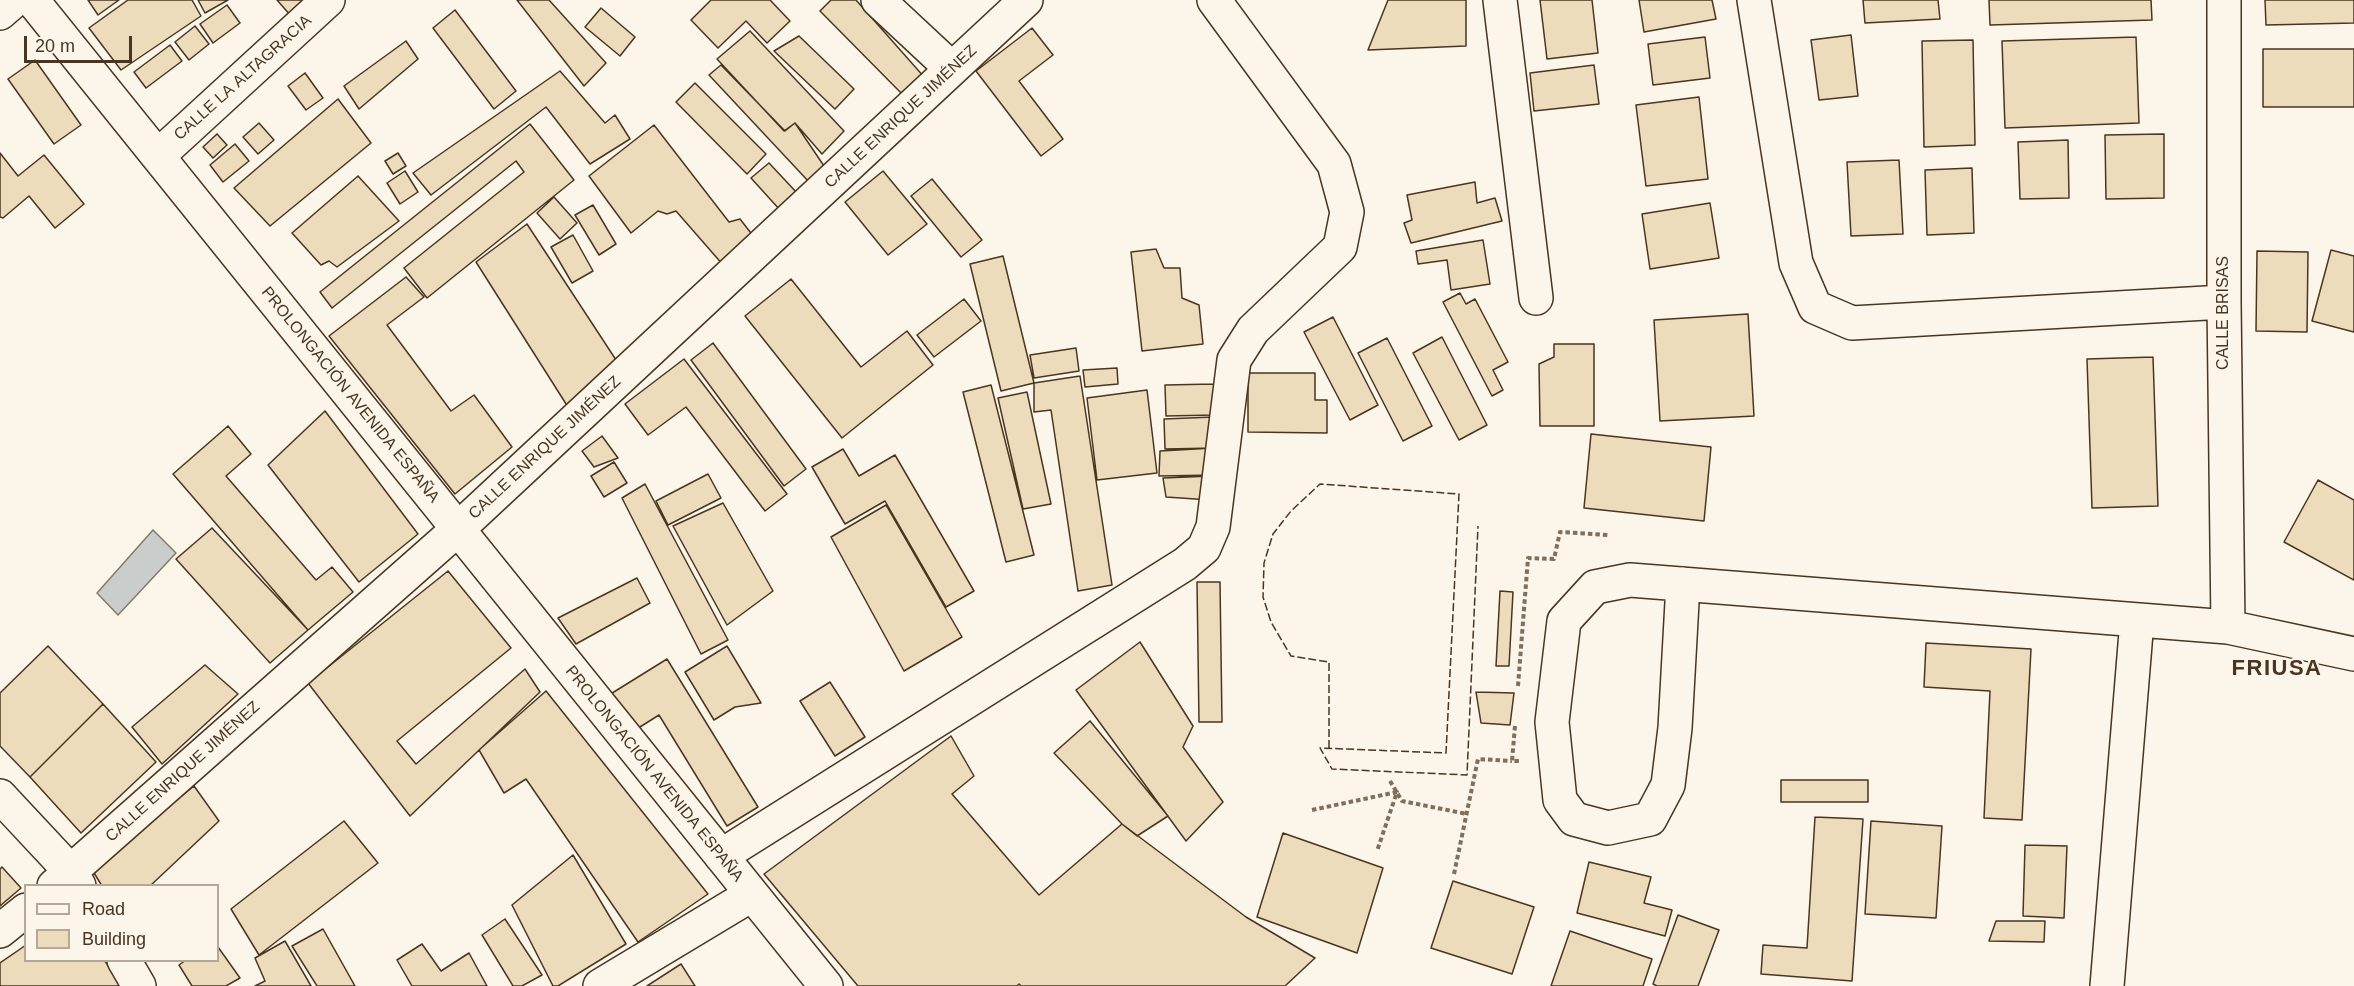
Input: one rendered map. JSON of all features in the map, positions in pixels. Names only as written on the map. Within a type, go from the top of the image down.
[{"type":"street","points":[[0,13],[15,0]]},
{"type":"street","name":"PROLONGACIÓN AVENIDA ESPAÑA","points":[[32,0],[826,986]]},
{"type":"street","name":"CALLE LA ALTAGRACIA","points":[[158,156],[328,0]]},
{"type":"street","points":[[878,0],[952,69]]},
{"type":"street","name":"CALLE ENRIQUE JIMÉNEZ","points":[[68,881],[458,529],[1026,0]]},
{"type":"street","points":[[722,856],[1185,564],[1204,548],[1213,527],[1234,360],[1253,330],[1340,247],[1347,212],[1334,164],[1214,0]]},
{"type":"street","points":[[1500,0],[1536,298]]},
{"type":"street","points":[[1754,0],[1796,263],[1815,307],[1852,323],[2224,302]]},
{"type":"street","name":"CALLE BRISAS","points":[[2224,0],[2224,302],[2228,627]]},
{"type":"street","points":[[1683,584],[1675,728],[1668,785],[1650,819],[1608,828],[1574,819],[1560,801],[1552,722],[1564,621],[1595,587],[1630,580],[1683,584],[2228,627],[2354,654]]},
{"type":"street","points":[[2107,986],[2137,620]]},
{"type":"street","points":[[0,796],[68,881]]},
{"type":"street","points":[[600,986],[751,894]]},
{"type":"street","points":[[0,931],[24,912]]},
{"type":"street","points":[[124,962],[139,986]]},
{"type":"path","points":[[1454,874],[1478,759],[1512,761]]},
{"type":"path","points":[[1390,782],[1402,801],[1467,814]]},
{"type":"path","points":[[1312,810],[1397,792]]},
{"type":"path","points":[[1377,851],[1397,792]]},
{"type":"shaded area","points":[[153,530],[176,553],[118,615],[97,593]]},
{"type":"building","points":[[88,0],[119,0],[98,15]]},
{"type":"building","points":[[128,0],[192,0],[201,16],[121,70],[89,28]]},
{"type":"building","points":[[198,0],[228,0],[205,13]]},
{"type":"building","points":[[277,0],[311,0],[291,16]]},
{"type":"building","points":[[517,0],[549,0],[606,63],[584,86]]},
{"type":"building","points":[[711,0],[770,0],[790,21],[767,43],[746,21],[718,48],[691,20]]},
{"type":"building","points":[[831,0],[856,0],[925,78],[907,99],[820,11]]},
{"type":"building","points":[[1388,0],[1466,0],[1466,46],[1368,50]]},
{"type":"building","points":[[1540,0],[1592,0],[1598,53],[1547,59]]},
{"type":"building","points":[[1639,0],[1712,0],[1716,19],[1644,32]]},
{"type":"building","points":[[1863,0],[1938,0],[1940,19],[1865,23]]},
{"type":"building","points":[[1989,0],[2151,0],[2152,20],[1990,25]]},
{"type":"building","points":[[2265,0],[2354,0],[2354,23],[2266,25]]},
{"type":"building","points":[[227,5],[240,23],[213,43],[200,24]]},
{"type":"building","points":[[601,8],[635,37],[620,56],[585,27]]},
{"type":"building","points":[[455,10],[516,91],[494,109],[433,28]]},
{"type":"building","points":[[195,26],[209,44],[189,60],[175,42]]},
{"type":"building","points":[[1032,28],[1053,55],[1019,81],[1063,139],[1041,156],[976,71]]},
{"type":"building","points":[[750,31],[844,131],[822,154],[795,123],[784,131],[717,59]]},
{"type":"building","points":[[1851,35],[1858,96],[1819,100],[1811,40]]},
{"type":"building","points":[[799,36],[854,89],[835,109],[774,51]]},
{"type":"building","points":[[1705,37],[1710,78],[1653,85],[1648,44]]},
{"type":"building","points":[[2136,37],[2139,123],[2005,128],[2002,41]]},
{"type":"building","points":[[1973,40],[1975,145],[1924,147],[1922,41]]},
{"type":"building","points":[[406,41],[418,59],[359,109],[344,86]]},
{"type":"building","points":[[170,45],[182,61],[146,88],[134,72]]},
{"type":"building","points":[[2263,49],[2354,49],[2354,107],[2263,107]]},
{"type":"building","points":[[35,60],[81,125],[54,144],[8,79]]},
{"type":"building","points":[[721,65],[785,131],[795,123],[824,166],[810,183],[709,75]]},
{"type":"building","points":[[1594,65],[1599,104],[1534,111],[1530,73]]},
{"type":"building","points":[[560,71],[605,123],[615,115],[630,139],[590,164],[546,107],[431,195],[413,173]]},
{"type":"building","points":[[305,73],[323,98],[306,110],[288,86]]},
{"type":"building","points":[[695,83],[766,154],[747,174],[676,102]]},
{"type":"building","points":[[1699,97],[1708,179],[1646,186],[1636,105]]},
{"type":"building","points":[[338,99],[371,143],[270,226],[234,188]]},
{"type":"building","points":[[259,123],[274,140],[258,154],[243,137]]},
{"type":"building","points":[[530,124],[574,180],[427,298],[404,268],[524,172],[516,161],[332,308],[320,292]]},
{"type":"building","points":[[654,125],[729,222],[740,219],[754,237],[724,266],[676,211],[667,214],[658,211],[631,233],[589,176]]},
{"type":"building","points":[[217,134],[227,145],[213,158],[203,147]]},
{"type":"building","points":[[2164,134],[2164,198],[2106,199],[2105,135]]},
{"type":"building","points":[[2068,140],[2069,198],[2020,199],[2018,142]]},
{"type":"building","points":[[235,144],[249,161],[223,182],[210,165]]},
{"type":"building","points":[[0,153],[18,176],[44,155],[84,204],[55,228],[29,196],[3,218],[0,217]]},
{"type":"building","points":[[398,153],[406,166],[393,174],[385,161]]},
{"type":"building","points":[[1899,160],[1903,234],[1851,236],[1847,162]]},
{"type":"building","points":[[769,163],[798,194],[780,210],[751,178]]},
{"type":"building","points":[[1972,168],[1974,233],[1927,235],[1925,170]]},
{"type":"building","points":[[405,171],[418,192],[400,204],[387,183]]},
{"type":"building","points":[[883,171],[927,224],[888,255],[845,202]]},
{"type":"building","points":[[358,176],[399,221],[337,267],[329,261],[321,265],[292,233]]},
{"type":"building","points":[[932,179],[982,240],[961,257],[911,196]]},
{"type":"building","points":[[1475,182],[1477,203],[1495,198],[1502,221],[1411,243],[1404,223],[1412,220],[1407,195]]},
{"type":"building","points":[[554,197],[577,223],[560,239],[537,213]]},
{"type":"building","points":[[1710,203],[1719,258],[1650,269],[1642,214]]},
{"type":"building","points":[[593,205],[616,244],[599,255],[575,215]]},
{"type":"building","points":[[527,224],[620,366],[568,407],[476,262]]},
{"type":"building","points":[[573,235],[593,271],[572,283],[551,247]]},
{"type":"building","points":[[1483,240],[1490,284],[1451,290],[1447,260],[1418,264],[1416,251]]},
{"type":"building","points":[[1156,249],[1164,268],[1180,268],[1182,298],[1199,305],[1203,344],[1142,351],[1131,252]]},
{"type":"building","points":[[2331,250],[2354,256],[2354,332],[2312,321]]},
{"type":"building","points":[[2257,251],[2308,252],[2307,332],[2256,331]]},
{"type":"building","points":[[1003,256],[1034,383],[1001,391],[970,264]]},
{"type":"building","points":[[406,277],[424,297],[387,325],[451,411],[474,395],[512,447],[455,494],[329,336]]},
{"type":"building","points":[[791,279],[861,367],[907,331],[933,365],[842,438],[745,316]]},
{"type":"building","points":[[1460,293],[1466,304],[1475,299],[1508,362],[1493,370],[1503,390],[1492,396],[1443,302]]},
{"type":"building","points":[[964,299],[981,321],[934,357],[917,335]]},
{"type":"building","points":[[1748,314],[1754,416],[1660,421],[1654,320]]},
{"type":"building","points":[[1333,317],[1378,405],[1350,420],[1304,332]]},
{"type":"building","points":[[1442,337],[1487,425],[1459,440],[1413,353]]},
{"type":"building","points":[[1387,338],[1432,426],[1403,441],[1358,353]]},
{"type":"building","points":[[713,343],[806,469],[784,486],[691,360]]},
{"type":"building","points":[[1554,344],[1594,344],[1594,426],[1540,426],[1539,364],[1554,357]]},
{"type":"building","points":[[1076,348],[1079,371],[1034,378],[1030,355]]},
{"type":"building","points":[[2153,357],[2158,506],[2092,508],[2087,359]]},
{"type":"building","points":[[684,359],[787,494],[765,511],[686,407],[648,435],[625,404]]},
{"type":"building","points":[[1117,368],[1118,384],[1085,387],[1083,370]]},
{"type":"building","points":[[1248,373],[1315,373],[1315,400],[1327,400],[1327,433],[1248,432]]},
{"type":"building","points":[[1080,376],[1112,585],[1078,591],[1051,410],[1034,412],[1034,383]]},
{"type":"building","points":[[1214,384],[1215,415],[1166,416],[1165,385]]},
{"type":"building","points":[[991,385],[1034,555],[1006,562],[963,392]]},
{"type":"building","points":[[1147,390],[1157,473],[1097,480],[1087,398]]},
{"type":"building","points":[[1027,392],[1051,504],[1023,509],[998,398]]},
{"type":"building","points":[[325,411],[418,534],[359,582],[268,465]]},
{"type":"building","points":[[1213,417],[1215,448],[1165,449],[1164,419]]},
{"type":"building","points":[[228,426],[251,454],[226,476],[316,580],[332,567],[353,592],[308,630],[173,474]]},
{"type":"building","points":[[1591,434],[1711,447],[1704,521],[1584,508]]},
{"type":"building","points":[[602,436],[618,458],[594,467],[582,451]]},
{"type":"building","points":[[1214,448],[1216,475],[1159,476],[1160,451]]},
{"type":"building","points":[[843,449],[859,476],[895,455],[974,591],[946,607],[885,501],[845,524],[812,467]]},
{"type":"building","points":[[614,462],[627,483],[604,497],[591,476]]},
{"type":"building","points":[[708,474],[721,498],[668,525],[656,501]]},
{"type":"building","points":[[1212,476],[1210,500],[1166,497],[1163,478]]},
{"type":"building","points":[[2318,480],[2354,500],[2354,580],[2284,542]]},
{"type":"building","points":[[645,484],[728,640],[701,654],[622,498]]},
{"type":"building","points":[[723,503],[773,591],[727,625],[673,526]]},
{"type":"building","points":[[886,505],[962,637],[904,671],[831,537]]},
{"type":"building","points":[[212,528],[308,630],[270,663],[176,559]]},
{"type":"building","points":[[448,571],[511,648],[397,741],[416,764],[525,669],[540,692],[410,816],[308,683]]},
{"type":"building","points":[[637,578],[650,603],[576,644],[558,618]]},
{"type":"building","points":[[1197,582],[1220,582],[1222,722],[1199,722]]},
{"type":"building","points":[[1500,591],[1513,592],[1509,666],[1496,666]]},
{"type":"building","points":[[1140,642],[1193,726],[1183,747],[1223,802],[1186,841],[1076,690]]},
{"type":"building","points":[[1926,643],[2031,649],[2022,820],[1984,818],[1990,691],[1924,687]]},
{"type":"building","points":[[48,646],[103,704],[30,777],[0,746],[0,693]]},
{"type":"building","points":[[727,646],[761,703],[735,707],[714,720],[685,672]]},
{"type":"building","points":[[667,659],[758,807],[727,826],[659,715],[632,732],[609,695]]},
{"type":"building","points":[[205,665],[238,694],[162,764],[132,727]]},
{"type":"building","points":[[830,682],[865,737],[835,756],[800,701]]},
{"type":"building","points":[[546,691],[708,894],[638,942],[526,779],[504,793],[479,750]]},
{"type":"building","points":[[1476,692],[1514,693],[1510,725],[1481,723]]},
{"type":"building","points":[[103,704],[156,762],[81,833],[30,777]]},
{"type":"building","points":[[1090,721],[1168,816],[1137,836],[1122,824],[1054,753]]},
{"type":"building","points":[[951,736],[974,776],[952,794],[1039,895],[1122,824],[1246,917],[1315,958],[1285,986],[1021,986],[1019,984],[1017,986],[858,986],[764,874]]},
{"type":"building","points":[[1781,780],[1868,780],[1868,802],[1781,802]]},
{"type":"building","points":[[194,786],[219,821],[152,884],[101,884],[91,868]]},
{"type":"building","points":[[1815,817],[1863,819],[1852,981],[1761,974],[1763,945],[1807,948]]},
{"type":"building","points":[[344,821],[378,863],[259,955],[231,909]]},
{"type":"building","points":[[1871,821],[1942,826],[1936,918],[1865,914]]},
{"type":"building","points":[[1283,833],[1383,868],[1357,953],[1257,917]]},
{"type":"building","points":[[2025,845],[2067,846],[2064,918],[2023,916]]},
{"type":"building","points":[[573,855],[626,944],[558,986],[553,986],[512,905]]},
{"type":"building","points":[[1589,862],[1651,877],[1644,903],[1672,910],[1665,936],[1577,913]]},
{"type":"building","points":[[2,867],[21,888],[0,906],[0,869]]},
{"type":"building","points":[[1453,881],[1534,907],[1512,974],[1431,948]]},
{"type":"building","points":[[1678,915],[1719,930],[1698,986],[1657,986],[1653,984]]},
{"type":"building","points":[[505,919],[542,975],[522,986],[513,986],[482,935]]},
{"type":"building","points":[[1996,921],[2045,921],[2044,942],[1989,941]]},
{"type":"building","points":[[323,929],[355,986],[317,986],[292,946]]},
{"type":"building","points":[[1570,931],[1652,959],[1643,986],[1551,986]]},
{"type":"building","points":[[285,941],[311,986],[255,986],[265,981],[255,958]]},
{"type":"building","points":[[422,944],[441,971],[469,953],[487,986],[412,986],[397,960]]},
{"type":"building","points":[[24,946],[24,962],[105,962],[123,986],[0,986],[0,963]]},
{"type":"building","points":[[219,948],[240,978],[226,986],[192,986],[179,965],[183,962],[219,962]]},
{"type":"building","points":[[681,964],[695,986],[647,986]]},
{"type":"fence","points":[[1329,748],[1329,662],[1291,656],[1271,622],[1263,597],[1264,563],[1273,534],[1291,511],[1320,484],[1459,494],[1446,753],[1320,748],[1332,769],[1467,775],[1478,526]]},
{"type":"district","name":"FRIUSA","points":[[2277,669]]}]
